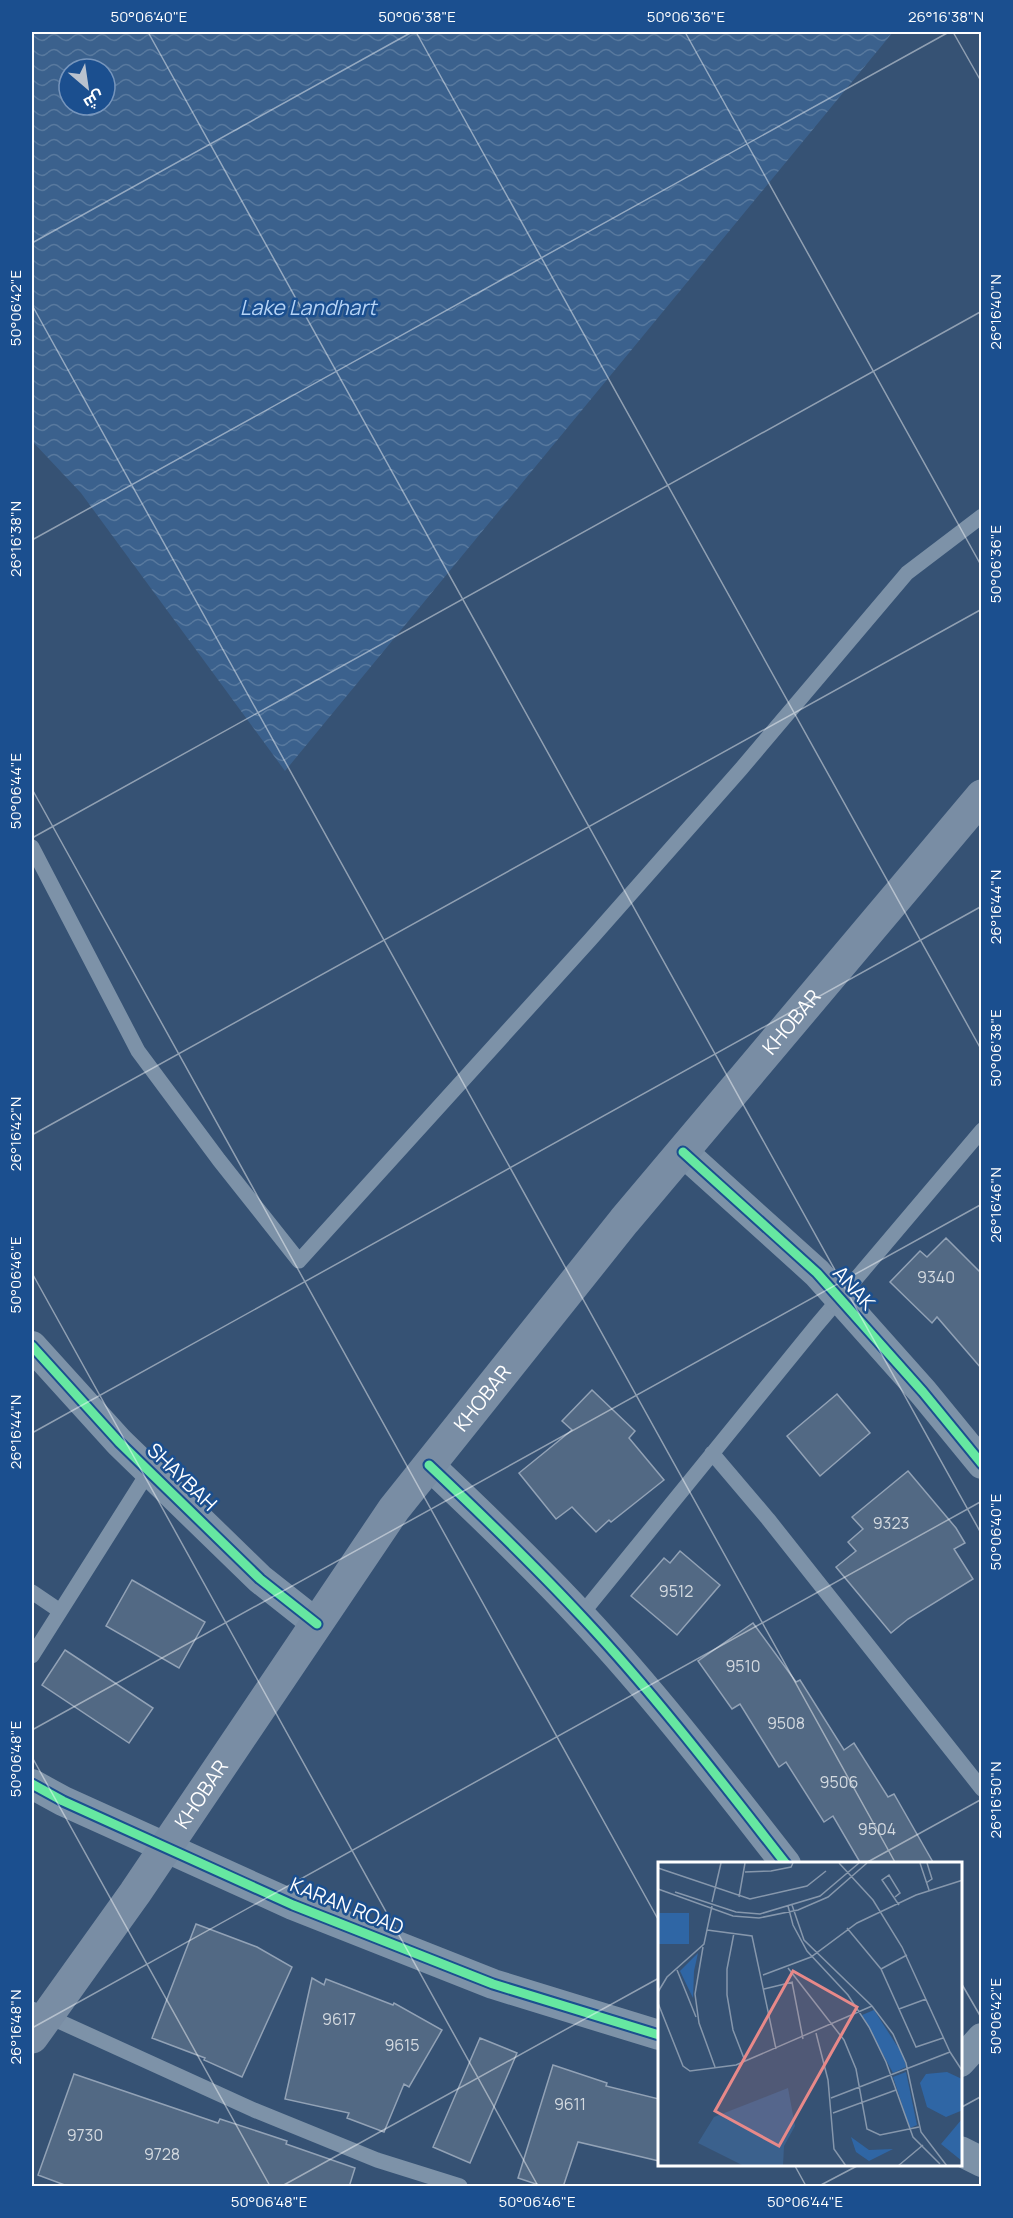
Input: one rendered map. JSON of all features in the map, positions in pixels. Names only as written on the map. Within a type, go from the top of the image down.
[{"type":"main road","name":"KHOBAR","points":[[36,2021],[166,1848],[394,1509],[624,1221],[980,799]]},
{"type":"street","name":"ANAK","points":[[683,1152],[817,1273],[923,1392],[981,1464]]},
{"type":"street","name":"SHAYBAH","points":[[32,1346],[119,1442],[260,1579],[317,1624]]},
{"type":"street","points":[[429,1465],[504,1536],[580,1615],[650,1695],[784,1862]]},
{"type":"street","name":"KARAN ROAD","points":[[32,1784],[63,1801],[293,1905],[493,1984],[658,2035]]},
{"type":"street","points":[[962,2060],[981,2038]]},
{"type":"street","points":[[962,2152],[981,2162]]},
{"type":"lane","points":[[32,848],[138,1051],[219,1160],[299,1260],[612,915],[741,769],[907,573],[981,516]]},
{"type":"lane","points":[[580,1615],[839,1298],[979,1140]]},
{"type":"lane","points":[[712,1453],[768,1519],[981,1789]]},
{"type":"lane","points":[[32,1656],[149,1471]]},
{"type":"lane","points":[[32,1592],[60,1611]]},
{"type":"lane","points":[[36,2021],[376,2160],[460,2187]]},
{"type":"water","name":"Lake Landhart","points":[[32,32],[893,32],[285,771],[81,493],[32,441]]},
{"type":"building","points":[[946,1238],[981,1273],[981,1368],[937,1317],[932,1323],[890,1282],[920,1251],[927,1257]]},
{"type":"building","points":[[592,1390],[635,1431],[629,1438],[664,1480],[596,1532],[572,1507],[556,1519],[519,1473],[572,1430],[562,1421]]},
{"type":"building","points":[[837,1394],[870,1433],[820,1476],[787,1436]]},
{"type":"building","points":[[908,1471],[956,1528],[965,1543],[954,1549],[973,1579],[908,1619],[891,1633],[836,1567],[856,1551],[848,1542],[863,1529],[852,1517]]},
{"type":"building","points":[[680,1551],[720,1585],[677,1635],[631,1596],[664,1558],[670,1563]]},
{"type":"building","points":[[132,1580],[205,1622],[179,1668],[106,1626]]},
{"type":"building","points":[[753,1623],[796,1682],[800,1680],[844,1750],[854,1743],[888,1797],[894,1794],[933,1862],[860,1862],[833,1816],[824,1822],[786,1762],[779,1767],[740,1704],[732,1709],[698,1661]]},
{"type":"building","points":[[65,1650],[153,1708],[129,1743],[42,1685]]},
{"type":"building","points":[[196,1924],[257,1947],[292,1967],[242,2077],[204,2060],[205,2058],[152,2038]]},
{"type":"building","points":[[312,1978],[324,1985],[326,1979],[393,2005],[394,2003],[442,2030],[409,2087],[404,2084],[384,2132],[347,2118],[349,2113],[285,2099]]},
{"type":"building","points":[[480,2038],[517,2053],[470,2163],[433,2147]]},
{"type":"building","points":[[553,2065],[607,2083],[606,2086],[658,2099],[658,2161],[578,2142],[563,2187],[545,2187],[518,2178]]},
{"type":"building","points":[[74,2074],[218,2123],[220,2119],[287,2141],[286,2144],[355,2168],[349,2187],[70,2187],[38,2175]]},
{"type":"cycle path","points":[[683,1152],[817,1273],[923,1392],[982,1464]]},
{"type":"cycle path","points":[[32,1346],[119,1442],[260,1579],[317,1624]]},
{"type":"cycle path","points":[[429,1465],[527,1560],[611,1648],[688,1739],[784,1862]]},
{"type":"cycle path","points":[[32,1784],[63,1801],[293,1905],[493,1984],[658,2035]]}]
